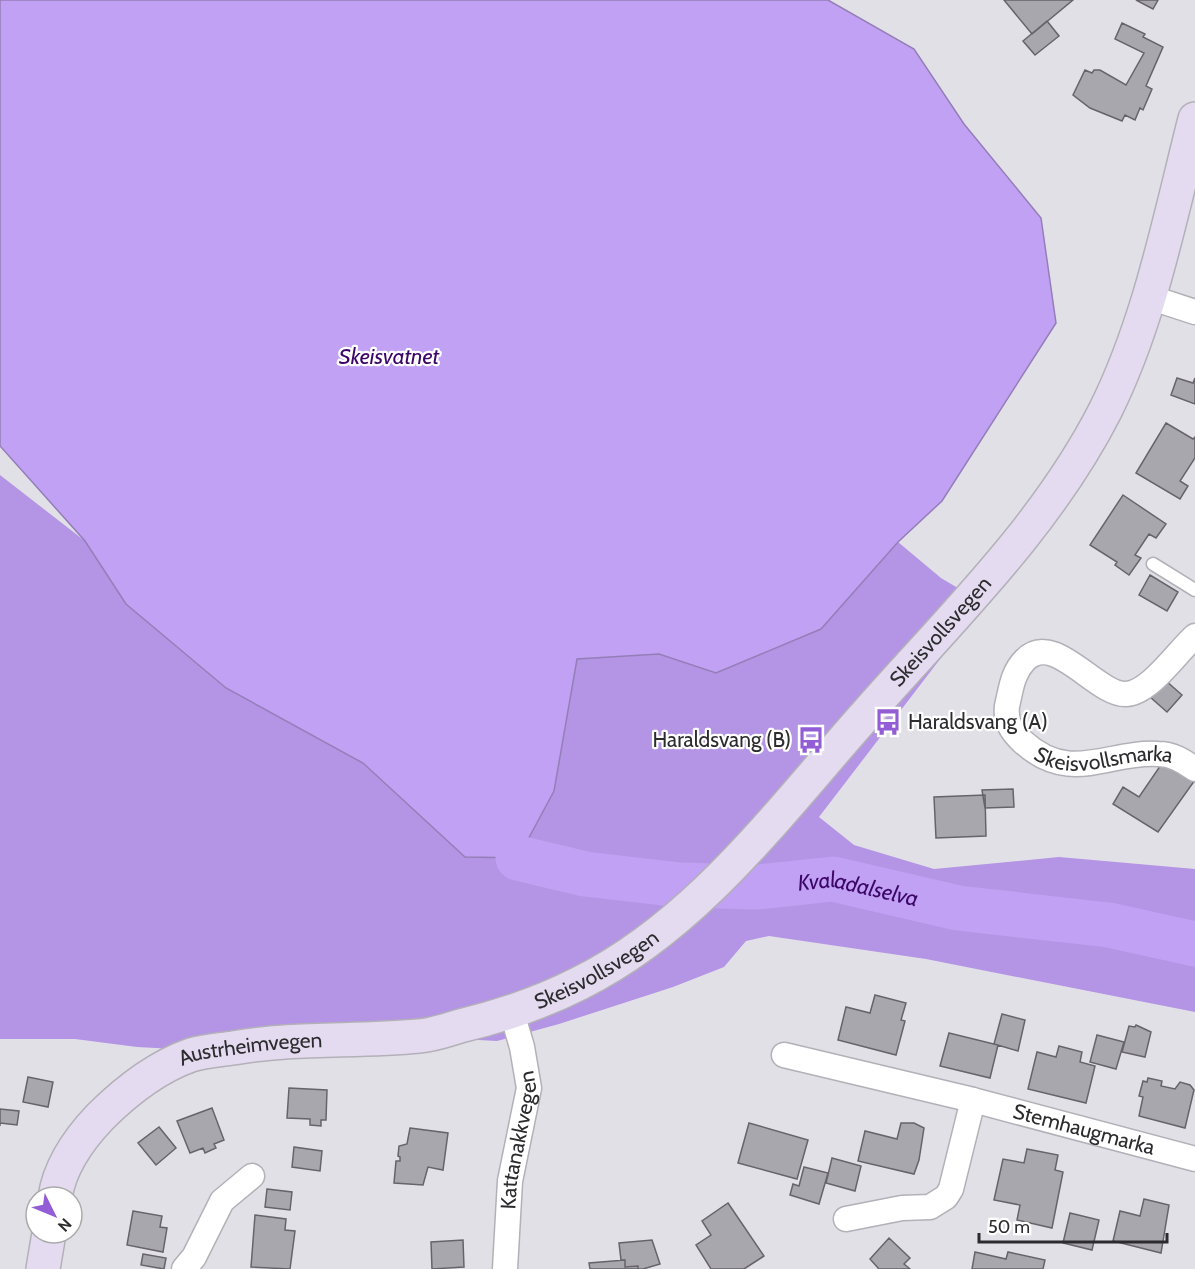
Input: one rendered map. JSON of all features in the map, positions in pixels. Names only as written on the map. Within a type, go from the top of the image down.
[{"type":"main road","name":"Skeisvollsvegen","points":[[512,1013],[584,981],[657,933],[697,899],[740,855],[955,616],[1067,480],[1108,405],[1149,297],[1195,119]]},
{"type":"main road","name":"Austrheimvegen","points":[[58,1185],[80,1139],[128,1089],[190,1056],[274,1041],[422,1036],[512,1013]]},
{"type":"main road","points":[[43,1269],[47,1245]]},
{"type":"street","points":[[1149,297],[1195,312]]},
{"type":"street","name":"Skeisvollsmarka","points":[[1195,636],[1159,674],[1139,690],[1125,694],[1104,686],[1063,658],[1043,652],[1029,656],[1018,666],[1006,712],[1009,727],[1016,736],[1030,749],[1053,759],[1083,766],[1157,753],[1176,757],[1195,769]]},
{"type":"street","name":"Kattanakkvegen","points":[[505,1269],[510,1181],[529,1088],[512,1013]]},
{"type":"street","name":"Stemhaugmarka","points":[[784,1055],[974,1100],[1195,1159]]},
{"type":"street","points":[[846,1219],[902,1208],[930,1208],[946,1197],[951,1189],[974,1100]]},
{"type":"street","points":[[184,1269],[194,1257],[222,1201],[252,1176]]},
{"type":"lane","points":[[1153,564],[1195,590]]},
{"type":"shaded area","points":[[0,475],[85,541],[126,604],[226,688],[363,763],[465,857],[518,858],[554,791],[577,659],[659,654],[716,673],[821,629],[898,542],[941,578],[983,603],[819,817],[854,845],[934,869],[1059,857],[1195,869],[1195,1012],[926,959],[769,936],[746,941],[724,967],[673,987],[559,1024],[497,1041],[423,1037],[193,1050],[137,1047],[75,1039],[0,1039]]},
{"type":"water","name":"Skeisvatnet","points":[[0,0],[828,0],[914,49],[964,124],[1041,218],[1056,323],[942,501],[898,542],[821,629],[716,673],[659,654],[577,659],[554,791],[518,858],[465,857],[363,763],[226,688],[126,604],[85,541],[0,446]]},
{"type":"building","points":[[1004,0],[1073,0],[1032,34]]},
{"type":"building","points":[[1136,0],[1158,0],[1153,9]]},
{"type":"building","points":[[1047,21],[1059,36],[1035,55],[1023,41]]},
{"type":"building","points":[[1122,23],[1145,34],[1143,37],[1163,47],[1146,86],[1152,89],[1143,110],[1140,108],[1135,120],[1125,115],[1122,121],[1090,108],[1073,95],[1085,70],[1092,73],[1094,70],[1100,70],[1126,85],[1144,53],[1115,39]]},
{"type":"building","points":[[1177,378],[1193,383],[1195,378],[1195,404],[1171,395]]},
{"type":"building","points":[[1166,423],[1193,439],[1195,437],[1195,458],[1180,481],[1188,486],[1180,499],[1136,473]]},
{"type":"building","points":[[1123,495],[1166,524],[1156,538],[1149,534],[1135,555],[1141,558],[1129,575],[1115,565],[1117,562],[1090,545]]},
{"type":"building","points":[[1150,575],[1178,592],[1167,611],[1139,595]]},
{"type":"building","points":[[1165,680],[1182,695],[1167,712],[1150,697]]},
{"type":"building","points":[[1165,759],[1195,780],[1158,832],[1113,804],[1123,787],[1139,797]]},
{"type":"building","points":[[1013,789],[1014,807],[985,808],[982,790]]},
{"type":"building","points":[[985,795],[986,836],[936,838],[934,797]]},
{"type":"building","points":[[875,995],[906,1003],[901,1020],[905,1021],[896,1055],[838,1040],[846,1007],[870,1013]]},
{"type":"building","points":[[1002,1014],[1025,1020],[1018,1051],[994,1044]]},
{"type":"building","points":[[1136,1025],[1151,1032],[1145,1057],[1122,1052],[1129,1026],[1135,1027]]},
{"type":"building","points":[[949,1033],[998,1045],[990,1078],[940,1066]]},
{"type":"building","points":[[1097,1035],[1124,1042],[1116,1069],[1090,1062]]},
{"type":"building","points":[[1059,1046],[1082,1052],[1080,1062],[1095,1066],[1086,1103],[1028,1089],[1037,1052],[1056,1057]]},
{"type":"building","points":[[28,1077],[53,1082],[48,1107],[23,1102]]},
{"type":"building","points":[[1148,1078],[1162,1081],[1161,1086],[1175,1089],[1180,1082],[1190,1085],[1194,1090],[1185,1128],[1139,1116],[1143,1097],[1139,1096],[1143,1081],[1147,1082]]},
{"type":"building","points":[[289,1088],[327,1090],[326,1120],[321,1120],[321,1126],[310,1125],[310,1119],[287,1118]]},
{"type":"building","points":[[212,1108],[224,1140],[214,1144],[216,1148],[205,1153],[203,1148],[190,1153],[177,1121]]},
{"type":"building","points":[[0,1109],[19,1111],[17,1125],[0,1123]]},
{"type":"building","points":[[749,1123],[808,1140],[797,1179],[738,1163]]},
{"type":"building","points":[[901,1123],[914,1123],[924,1128],[919,1160],[914,1174],[858,1161],[865,1131],[897,1139]]},
{"type":"building","points":[[159,1127],[176,1148],[156,1165],[138,1143]]},
{"type":"building","points":[[410,1128],[448,1133],[443,1170],[428,1167],[423,1185],[394,1183],[396,1161],[400,1161],[399,1146],[407,1144]]},
{"type":"building","points":[[294,1147],[322,1151],[320,1171],[292,1167]]},
{"type":"building","points":[[1027,1149],[1058,1155],[1055,1170],[1063,1172],[1052,1228],[1017,1220],[1020,1205],[994,1200],[1003,1159],[1024,1163]]},
{"type":"building","points":[[832,1158],[861,1166],[855,1191],[826,1183]]},
{"type":"building","points":[[804,1167],[828,1173],[819,1204],[790,1195],[793,1184],[799,1186]]},
{"type":"building","points":[[267,1189],[292,1192],[290,1210],[265,1207]]},
{"type":"building","points":[[1144,1199],[1169,1205],[1161,1253],[1113,1241],[1120,1211],[1140,1216]]},
{"type":"building","points":[[728,1203],[764,1256],[744,1269],[711,1269],[696,1245],[711,1235],[702,1221]]},
{"type":"building","points":[[133,1211],[162,1216],[160,1227],[167,1228],[163,1252],[127,1245]]},
{"type":"building","points":[[1070,1213],[1099,1220],[1092,1250],[1063,1243]]},
{"type":"building","points":[[255,1215],[286,1219],[285,1230],[295,1231],[290,1269],[251,1267]]},
{"type":"building","points":[[889,1238],[910,1258],[904,1264],[910,1269],[879,1269],[870,1259]]},
{"type":"building","points":[[463,1240],[464,1267],[432,1269],[431,1242]]},
{"type":"building","points":[[652,1240],[660,1264],[643,1269],[638,1269],[638,1266],[625,1267],[625,1260],[621,1260],[619,1243]]},
{"type":"building","points":[[975,1252],[1006,1259],[1008,1252],[1045,1260],[1043,1269],[972,1269]]},
{"type":"building","points":[[143,1254],[166,1258],[164,1269],[141,1265]]},
{"type":"building","points":[[625,1260],[625,1267],[638,1266],[638,1269],[590,1269],[589,1263]]},
{"type":"waterway","name":"Kvaladalselva","points":[[518,858],[585,874],[680,885],[758,887],[833,879],[958,908],[1109,925],[1195,944]]},
{"type":"place","name":"Haraldsvang (A)","points":[[888,722]]},
{"type":"place","name":"Haraldsvang (B)","points":[[811,740]]}]
